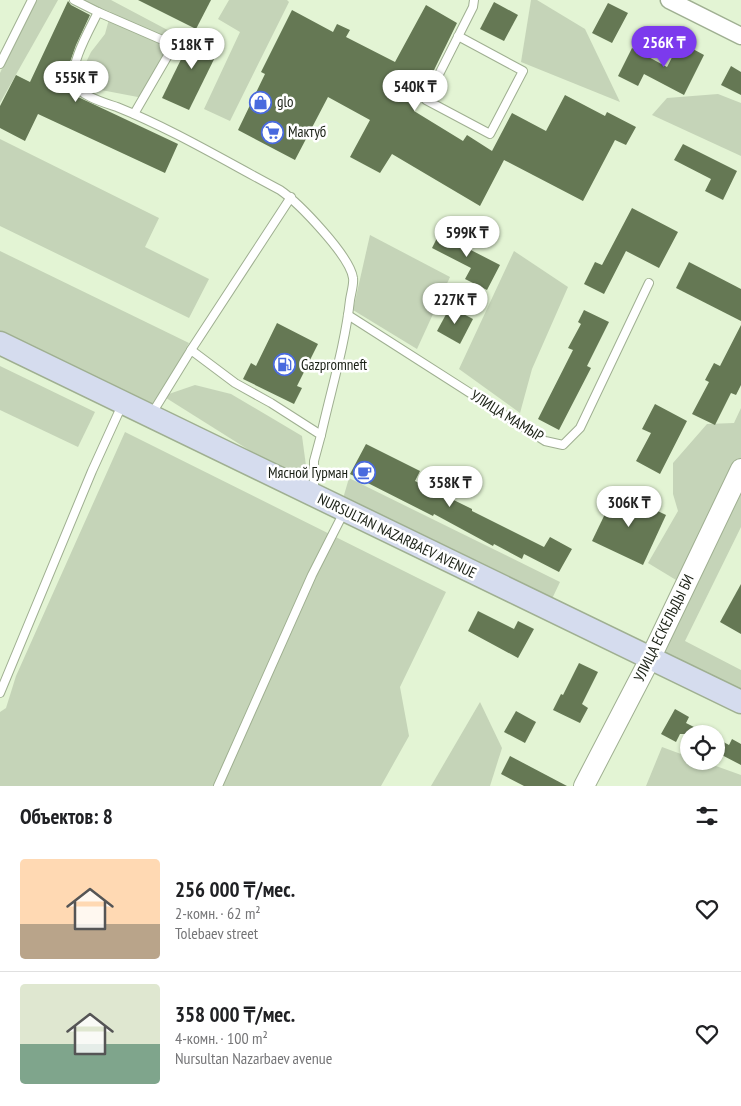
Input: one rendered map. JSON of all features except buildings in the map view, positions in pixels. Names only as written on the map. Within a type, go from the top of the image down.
[{"type":"main road","name":"NURSULTAN NAZARBAEV AVENUE","points":[[0,343],[741,702]]},
{"type":"street","points":[[669,0],[741,36]]},
{"type":"street","name":"УЛИЦА ЕСКЕЛЬДЫ БИ","points":[[584,786],[650,659],[741,469]]},
{"type":"lane","points":[[0,64],[32,0]]},
{"type":"lane","points":[[74,0],[174,45],[134,114]]},
{"type":"lane","points":[[458,36],[523,71],[490,134],[426,100],[458,36],[473,7],[474,0]]},
{"type":"lane","points":[[98,12],[84,41],[72,73],[75,85],[86,96],[161,126],[291,197],[321,229],[347,263],[353,278],[348,315],[314,461],[314,495]]},
{"type":"lane","points":[[150,415],[291,197]]},
{"type":"lane","name":"УЛИЦА МАМЫР","points":[[348,315],[545,441],[562,444],[580,428],[649,283]]},
{"type":"lane","points":[[191,350],[235,383],[271,403],[320,435]]},
{"type":"lane","points":[[0,693],[92,471],[123,403]]},
{"type":"lane","points":[[218,786],[312,575],[344,510]]},
{"type":"green space","points":[[34,0],[58,0],[0,103],[0,73]]},
{"type":"green space","points":[[78,0],[111,0],[177,35],[157,80],[143,98],[75,85],[91,52],[105,34],[111,12]]},
{"type":"green space","points":[[229,0],[287,0],[289,2],[230,121],[204,109],[240,32],[218,19]]},
{"type":"green space","points":[[531,0],[537,0],[585,29],[620,102],[521,62]]},
{"type":"green space","points":[[718,94],[741,103],[741,156],[652,115],[667,98]]},
{"type":"green space","points":[[0,139],[159,218],[145,247],[209,279],[189,318],[0,226]]},
{"type":"green space","points":[[370,235],[450,277],[417,349],[353,310]]},
{"type":"green space","points":[[0,251],[189,343],[151,415],[0,343]]},
{"type":"green space","points":[[514,251],[568,287],[532,369],[520,413],[459,369]]},
{"type":"green space","points":[[0,366],[95,412],[78,447],[0,410]]},
{"type":"green space","points":[[195,385],[231,394],[302,436],[309,488],[163,396]]},
{"type":"green space","points":[[741,408],[741,464],[681,583],[648,563],[678,511],[673,494],[673,463],[707,424],[734,423]]},
{"type":"green space","points":[[125,432],[446,592],[400,687],[409,736],[381,786],[0,786],[0,712],[6,708],[16,676]]},
{"type":"green space","points":[[349,478],[560,582],[550,603],[342,502]]},
{"type":"green space","points":[[741,487],[741,527],[685,641],[741,670],[741,698],[659,656]]},
{"type":"green space","points":[[480,702],[502,748],[490,786],[431,786]]},
{"type":"green space","points":[[662,747],[680,754],[680,770],[725,769],[741,775],[741,786],[646,786]]},
{"type":"place","name":"glo","points":[[261,102]]},
{"type":"place","name":"Мактуб","points":[[272,132]]},
{"type":"place","name":"Gazpromneft","points":[[285,365]]},
{"type":"place","name":"Мясной Гурман","points":[[364,473]]}]
